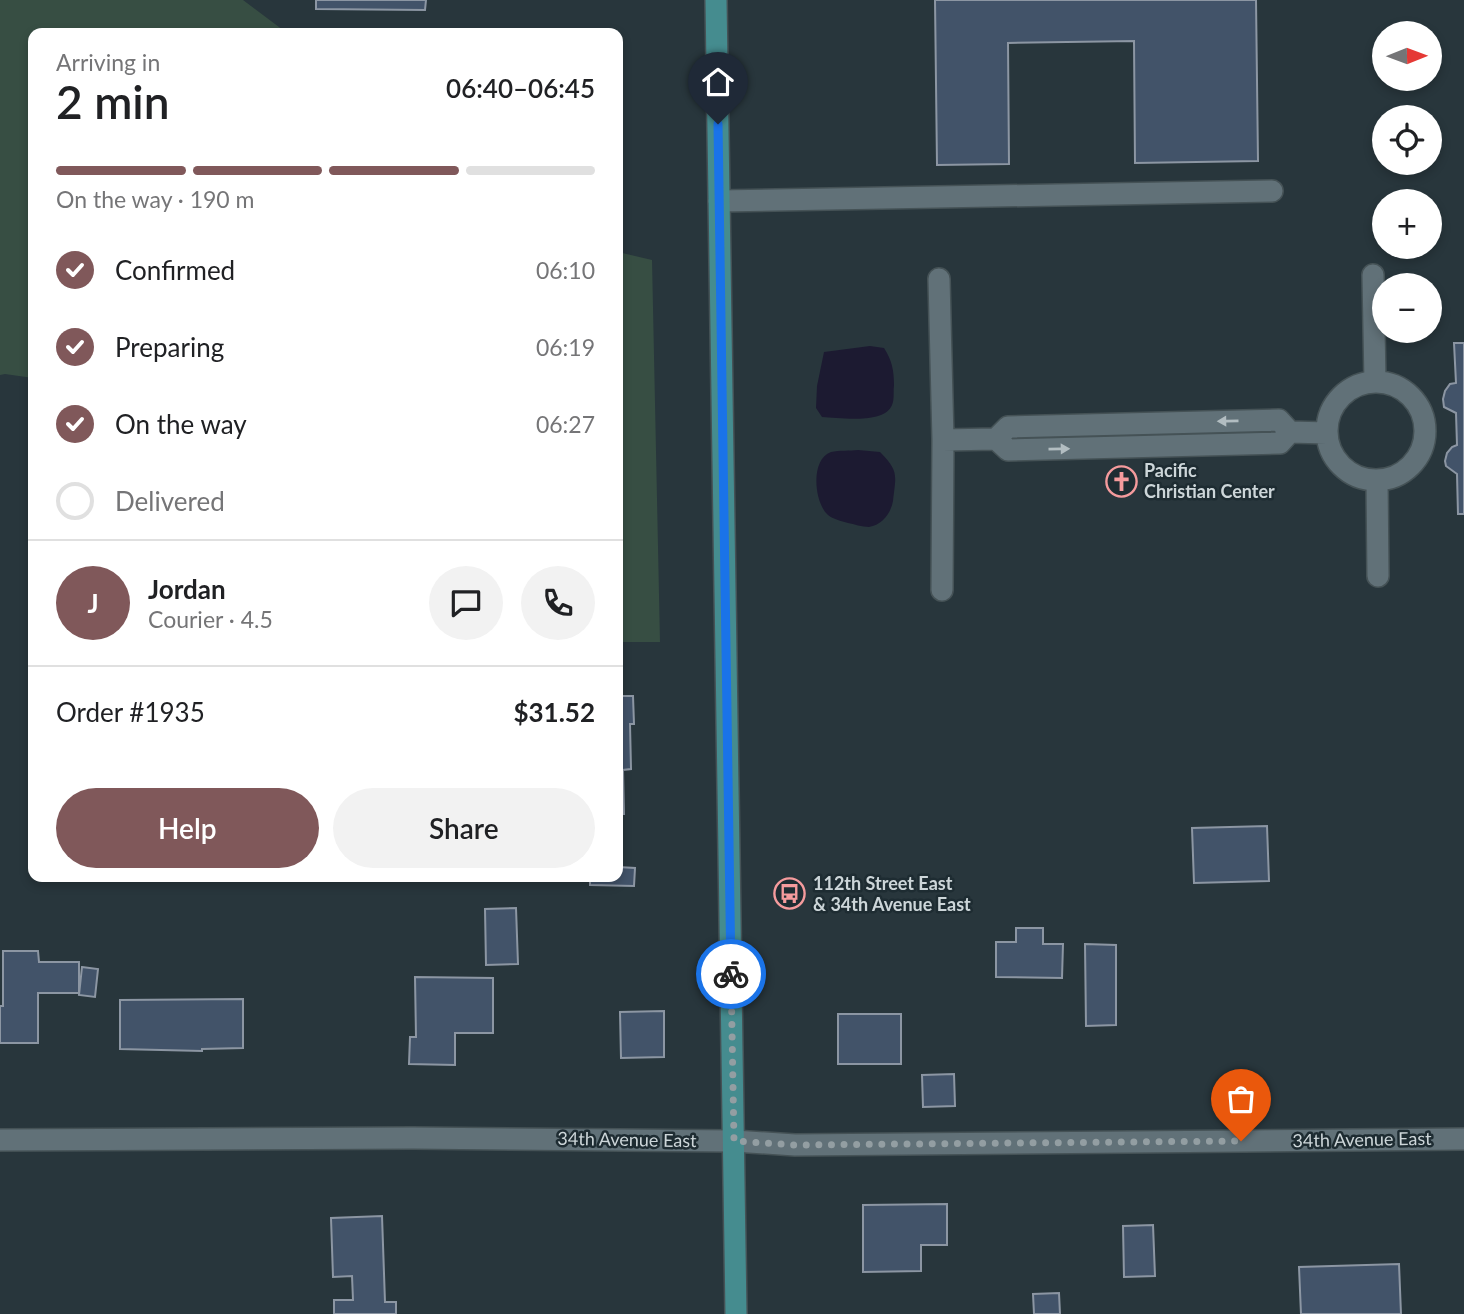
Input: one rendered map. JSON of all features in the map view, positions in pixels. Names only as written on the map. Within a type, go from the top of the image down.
[{"type":"main road","points":[[716,0],[736,1314]]},
{"type":"street","points":[[719,201],[1272,191]]},
{"type":"street","points":[[939,279],[943,440],[942,590]]},
{"type":"street","points":[[1374,343],[1375,382]]},
{"type":"street","points":[[1375,382],[1390,384],[1405,391],[1423,415],[1426,430],[1423,446],[1406,471],[1392,478],[1377,480],[1362,478],[1337,461],[1329,447],[1327,433],[1329,416],[1336,402],[1360,384],[1375,382]]},
{"type":"street","points":[[943,440],[996,439],[1008,450],[1035,450],[1280,443],[1290,432],[1327,433]]},
{"type":"street","points":[[1377,480],[1378,576]]},
{"type":"street","name":"34th Avenue East","points":[[0,1140],[413,1138],[734,1141],[795,1145],[1464,1139]]},
{"type":"green space","points":[[0,0],[243,0],[280,28],[28,28],[28,377],[0,375]]},
{"type":"green space","points":[[623,253],[652,260],[660,642],[623,642]]},
{"type":"shaded area","points":[[870,346],[884,348],[891,361],[894,385],[891,407],[879,416],[870,418],[822,417],[816,408],[817,386],[824,352]]},
{"type":"shaded area","points":[[834,451],[880,452],[895,474],[890,510],[882,521],[869,527],[830,516],[823,509],[817,492],[817,472],[824,456]]},
{"type":"building","points":[[316,0],[426,0],[425,10],[316,9]]},
{"type":"building","points":[[935,0],[1256,0],[1258,161],[1135,163],[1134,41],[1008,43],[1009,164],[937,165]]},
{"type":"building","points":[[1454,343],[1464,343],[1464,514],[1458,514],[1457,474],[1446,466],[1445,461],[1447,453],[1457,445],[1456,413],[1444,407],[1443,399],[1450,384],[1456,383]]},
{"type":"building","points":[[623,696],[633,696],[634,724],[630,724],[631,769],[623,770]]},
{"type":"building","points":[[1267,826],[1269,881],[1194,883],[1192,828]]},
{"type":"building","points":[[623,867],[635,868],[634,886],[590,885],[590,882],[623,882]]},
{"type":"building","points":[[516,908],[518,964],[486,965],[485,909]]},
{"type":"building","points":[[1016,928],[1043,928],[1043,944],[1063,944],[1062,978],[996,977],[996,942],[1016,942]]},
{"type":"building","points":[[1085,944],[1116,945],[1116,1025],[1086,1026]]},
{"type":"building","points":[[3,951],[38,951],[39,962],[79,962],[79,993],[38,993],[38,1043],[0,1043]]},
{"type":"building","points":[[82,967],[98,969],[95,997],[79,995]]},
{"type":"building","points":[[415,977],[493,978],[493,1033],[455,1033],[455,1065],[409,1064],[410,1037],[416,1037]]},
{"type":"building","points":[[243,999],[243,1048],[202,1051],[120,1049],[120,1000]]},
{"type":"building","points":[[664,1011],[664,1057],[621,1058],[620,1012]]},
{"type":"building","points":[[838,1014],[901,1014],[901,1064],[838,1064]]},
{"type":"building","points":[[954,1074],[955,1106],[923,1107],[922,1075]]},
{"type":"building","points":[[947,1204],[947,1245],[921,1245],[921,1271],[863,1272],[863,1205]]},
{"type":"building","points":[[382,1216],[385,1302],[396,1302],[396,1314],[334,1314],[334,1300],[353,1300],[352,1276],[333,1277],[331,1218]]},
{"type":"building","points":[[1153,1225],[1155,1276],[1124,1277],[1123,1226]]},
{"type":"building","points":[[1399,1264],[1401,1314],[1301,1314],[1299,1267]]},
{"type":"building","points":[[1059,1293],[1060,1314],[1034,1314],[1033,1294]]},
{"type":"way so far","points":[[731,974],[734,1141],[795,1145],[1241,1141]]},
{"type":"place","name":"Pacific Christian Center","points":[[1121,481]]},
{"type":"place","name":"112th Street East & 34th Avenue East","points":[[790,894]]},
{"type":"route","points":[[718,124],[731,974]]}]
